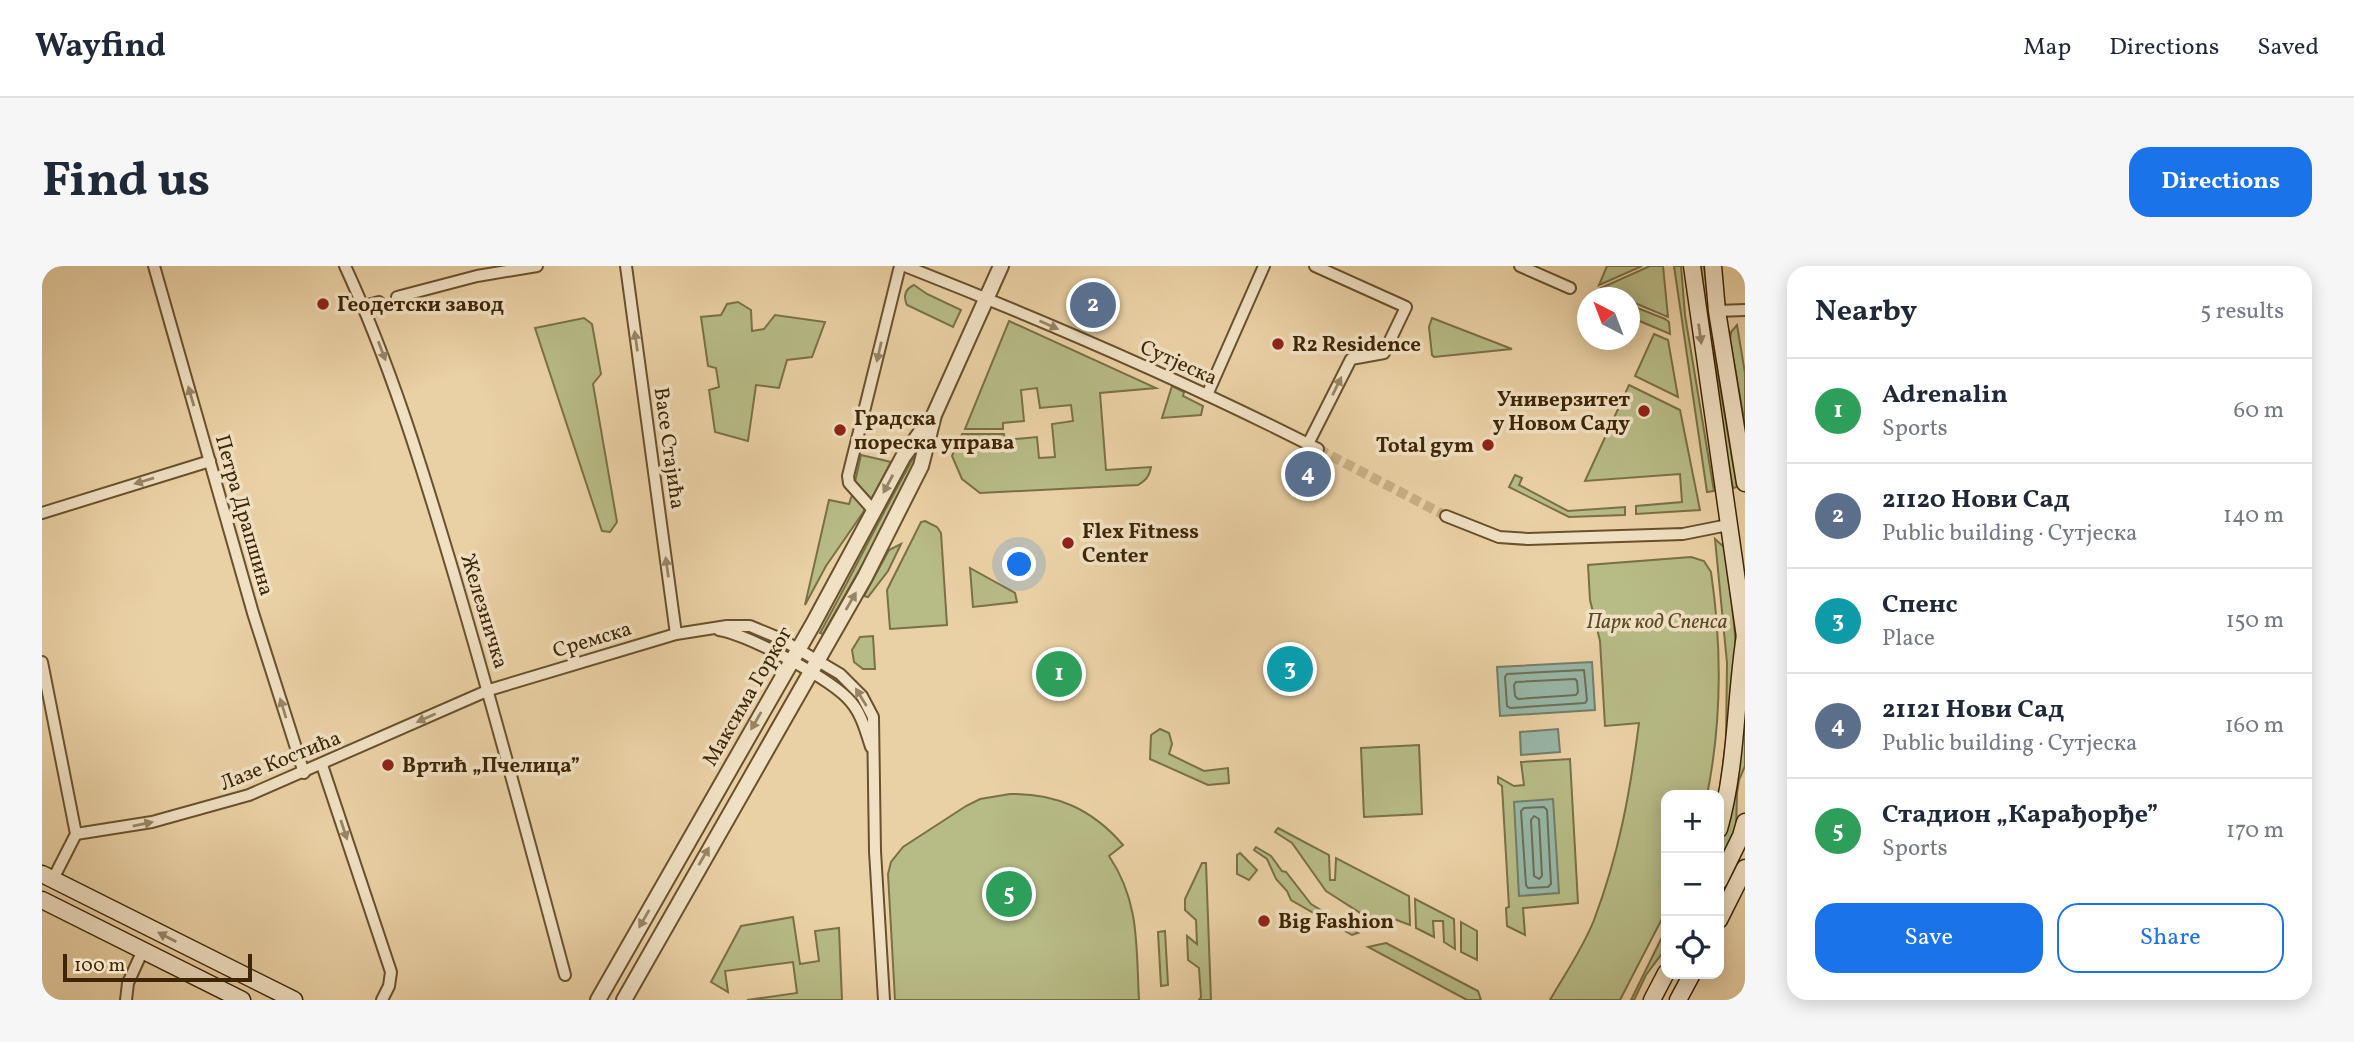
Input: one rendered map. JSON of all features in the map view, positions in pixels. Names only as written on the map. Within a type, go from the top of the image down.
[{"type":"main road","points":[[1692,266],[1745,636],[1739,672],[1732,767],[1724,805]]},
{"type":"main road","points":[[1713,266],[1717,311],[1745,483]]},
{"type":"main road","points":[[1724,871],[1745,822]]},
{"type":"main road","points":[[1721,916],[1745,868]]},
{"type":"main road","points":[[47,877],[294,1000]]},
{"type":"main road","points":[[1733,892],[1745,878]]},
{"type":"main road","points":[[42,900],[242,1000]]},
{"type":"main road","points":[[1652,1000],[1663,979]]},
{"type":"main road","points":[[1678,1000],[1689,979]]},
{"type":"street","name":"Петра Драпшина","points":[[154,266],[253,612],[304,773]]},
{"type":"street","name":"Железничка","points":[[345,266],[384,354],[427,487],[489,690],[565,975]]},
{"type":"street","points":[[397,297],[477,276],[537,266]]},
{"type":"street","name":"Васе Стајића","points":[[626,266],[676,634]]},
{"type":"street","points":[[874,511],[849,482],[848,476],[902,266]]},
{"type":"street","name":"Сутјеска","points":[[902,266],[987,297],[1208,395],[1313,447],[1351,359],[1384,353],[1406,307],[1315,266]]},
{"type":"street","name":"Максима Горког","points":[[624,1000],[865,577],[921,466],[934,415],[1001,266]]},
{"type":"street","points":[[1208,395],[1264,266]]},
{"type":"street","points":[[1520,266],[1570,288]]},
{"type":"street","points":[[364,306],[379,302]]},
{"type":"street","points":[[1717,311],[1745,310]]},
{"type":"street","name":"Максима Горког","points":[[598,1000],[794,656],[903,457],[934,415]]},
{"type":"street","points":[[42,513],[210,461]]},
{"type":"street","points":[[1446,516],[1499,537],[1528,539],[1683,534],[1728,525]]},
{"type":"street","name":"Сремска","points":[[489,690],[676,634],[707,628],[750,626],[779,638],[794,656],[847,680],[862,696],[873,717],[875,851],[884,1000]]},
{"type":"street","points":[[42,662],[76,834],[47,877]]},
{"type":"street","name":"Лазе Костића","points":[[76,834],[125,828],[249,795],[489,690]]},
{"type":"street","points":[[322,765],[391,971],[389,986],[382,1000]]},
{"type":"street","points":[[126,1000],[128,983],[143,950]]},
{"type":"green space","points":[[1607,266],[1642,266],[1599,285]]},
{"type":"green space","points":[[1650,266],[1663,266],[1668,317],[1640,305],[1640,287],[1603,287]]},
{"type":"green space","points":[[1674,266],[1681,266],[1685,315],[1714,491],[1707,492]]},
{"type":"green space","points":[[1698,266],[1704,266],[1717,369],[1737,487],[1733,488],[1711,370]]},
{"type":"green space","points":[[914,285],[961,310],[953,327],[907,305],[906,293]]},
{"type":"green space","points":[[738,302],[751,310],[752,331],[764,329],[775,315],[825,322],[812,357],[787,360],[779,388],[756,385],[748,441],[715,432],[709,390],[719,387],[716,368],[708,366],[701,317],[721,315],[727,304]]},
{"type":"green space","points":[[1640,309],[1669,322],[1670,334],[1640,321]]},
{"type":"green space","points":[[584,318],[592,324],[601,374],[593,384],[617,522],[610,532],[602,531],[535,328]]},
{"type":"green space","points":[[1432,318],[1512,349],[1434,357],[1429,327]]},
{"type":"green space","points":[[1009,321],[1156,388],[1100,393],[1106,470],[1151,467],[1143,481],[1138,485],[980,493],[962,479],[952,456],[962,434],[1004,434],[1005,440],[1037,437],[1039,458],[1055,457],[1052,424],[1073,421],[1071,405],[1040,408],[1037,388],[1021,390],[1024,421],[1003,423],[1003,429],[965,429]]},
{"type":"green space","points":[[1737,325],[1745,373],[1745,425],[1730,340],[1731,332]]},
{"type":"green space","points":[[1654,334],[1668,340],[1678,397],[1635,376]]},
{"type":"green space","points":[[1629,385],[1680,410],[1700,510],[1636,514],[1636,506],[1682,502],[1680,474],[1585,481]]},
{"type":"green space","points":[[1172,386],[1184,392],[1183,396],[1203,406],[1201,415],[1162,418]]},
{"type":"green space","points":[[916,453],[918,454],[878,537],[823,634],[820,633],[892,498]]},
{"type":"green space","points":[[861,455],[891,462],[869,499],[855,482]]},
{"type":"green space","points":[[1515,475],[1522,478],[1519,485],[1568,511],[1625,507],[1625,515],[1569,517],[1509,487]]},
{"type":"green space","points":[[855,494],[865,507],[864,511],[826,566],[805,605],[829,500],[849,504]]},
{"type":"green space","points":[[925,521],[937,527],[941,533],[947,625],[890,629],[887,590],[921,522]]},
{"type":"green space","points":[[1715,539],[1724,547],[1735,631],[1737,673],[1733,725],[1720,790],[1726,741],[1727,663]]},
{"type":"green space","points":[[901,544],[888,571],[868,597],[864,596],[889,550]]},
{"type":"green space","name":"Парк код Спенса","points":[[1691,557],[1704,561],[1711,572],[1719,656],[1716,739],[1708,790],[1661,790],[1661,921],[1620,1000],[1550,1000],[1585,941],[1603,895],[1623,823],[1639,723],[1605,726],[1600,641],[1590,600],[1588,565]]},
{"type":"green space","points":[[970,568],[1015,593],[1017,602],[973,607]]},
{"type":"green space","points":[[873,636],[875,669],[863,669],[854,662],[852,650],[860,637]]},
{"type":"green space","points":[[1745,696],[1745,766],[1737,793],[1736,831],[1724,857],[1724,830],[1738,765]]},
{"type":"green space","points":[[1160,729],[1169,733],[1172,744],[1169,754],[1204,771],[1228,768],[1229,783],[1208,785],[1150,759],[1151,735]]},
{"type":"green space","points":[[1419,745],[1422,814],[1364,817],[1361,748]]},
{"type":"green space","points":[[1570,759],[1578,903],[1523,908],[1525,935],[1507,926],[1506,908],[1509,907],[1502,786],[1498,783],[1498,777],[1514,786],[1524,785],[1521,762]]},
{"type":"green space","points":[[1010,794],[1043,797],[1073,806],[1099,822],[1123,845],[1109,856],[1119,873],[1131,908],[1139,1000],[895,1000],[888,874],[891,862],[903,847],[966,806],[980,799]]},
{"type":"green space","points":[[1278,828],[1329,855],[1330,880],[1335,880],[1336,858],[1409,896],[1410,925],[1386,916],[1362,914],[1326,891],[1292,843],[1275,832]]},
{"type":"green space","points":[[1256,847],[1271,856],[1311,904],[1358,933],[1352,935],[1291,900],[1276,879],[1267,859],[1254,850]]},
{"type":"green space","points":[[1240,853],[1257,870],[1249,880],[1237,874],[1237,855]]},
{"type":"green space","points":[[1202,863],[1206,863],[1211,1000],[1199,1000],[1199,968],[1188,960],[1187,936],[1197,944],[1196,920],[1185,910],[1185,899]]},
{"type":"green space","points":[[1415,899],[1454,919],[1455,949],[1444,942],[1443,921],[1433,921],[1434,937],[1416,928]]},
{"type":"green space","points":[[793,917],[800,964],[819,961],[815,931],[839,928],[842,1000],[747,1000],[797,993],[793,962],[725,971],[728,992],[711,982],[741,926]]},
{"type":"green space","points":[[1461,922],[1477,931],[1477,960],[1461,952]]},
{"type":"green space","points":[[1165,931],[1168,985],[1161,986],[1158,932]]},
{"type":"green space","points":[[1661,939],[1661,955],[1646,975],[1634,1000],[1631,1000]]},
{"type":"green space","points":[[1386,943],[1478,991],[1481,1000],[1467,1000],[1368,947]]},
{"type":"water","points":[[1592,662],[1595,710],[1500,716],[1497,667]]},
{"type":"water","points":[[1558,729],[1560,752],[1521,755],[1520,732]]},
{"type":"water","points":[[1553,799],[1559,893],[1519,896],[1514,802]]},
{"type":"tunnel","points":[[1318,449],[1446,516]]},
{"type":"place","name":"Геодетски завод","points":[[323,304]]},
{"type":"place","name":"21120 Нови Сад","points":[[1093,305]]},
{"type":"place","name":"R2 Residence","points":[[1278,344]]},
{"type":"place","name":"Универзитет у Новом Саду","points":[[1644,411]]},
{"type":"place","name":"Градска пореска управа","points":[[840,430]]},
{"type":"place","name":"Total gym","points":[[1488,445]]},
{"type":"place","name":"21121 Нови Сад","points":[[1308,474]]},
{"type":"place","name":"Flex Fitness Center","points":[[1068,543]]},
{"type":"place","name":"Спенс","points":[[1290,669]]},
{"type":"place","name":"Adrenalin","points":[[1059,674]]},
{"type":"place","name":"Вртић „Пчелица”","points":[[388,765]]},
{"type":"place","name":"Стадион „Карађорђе”","points":[[1009,894]]},
{"type":"place","name":"Big Fashion","points":[[1264,921]]}]
